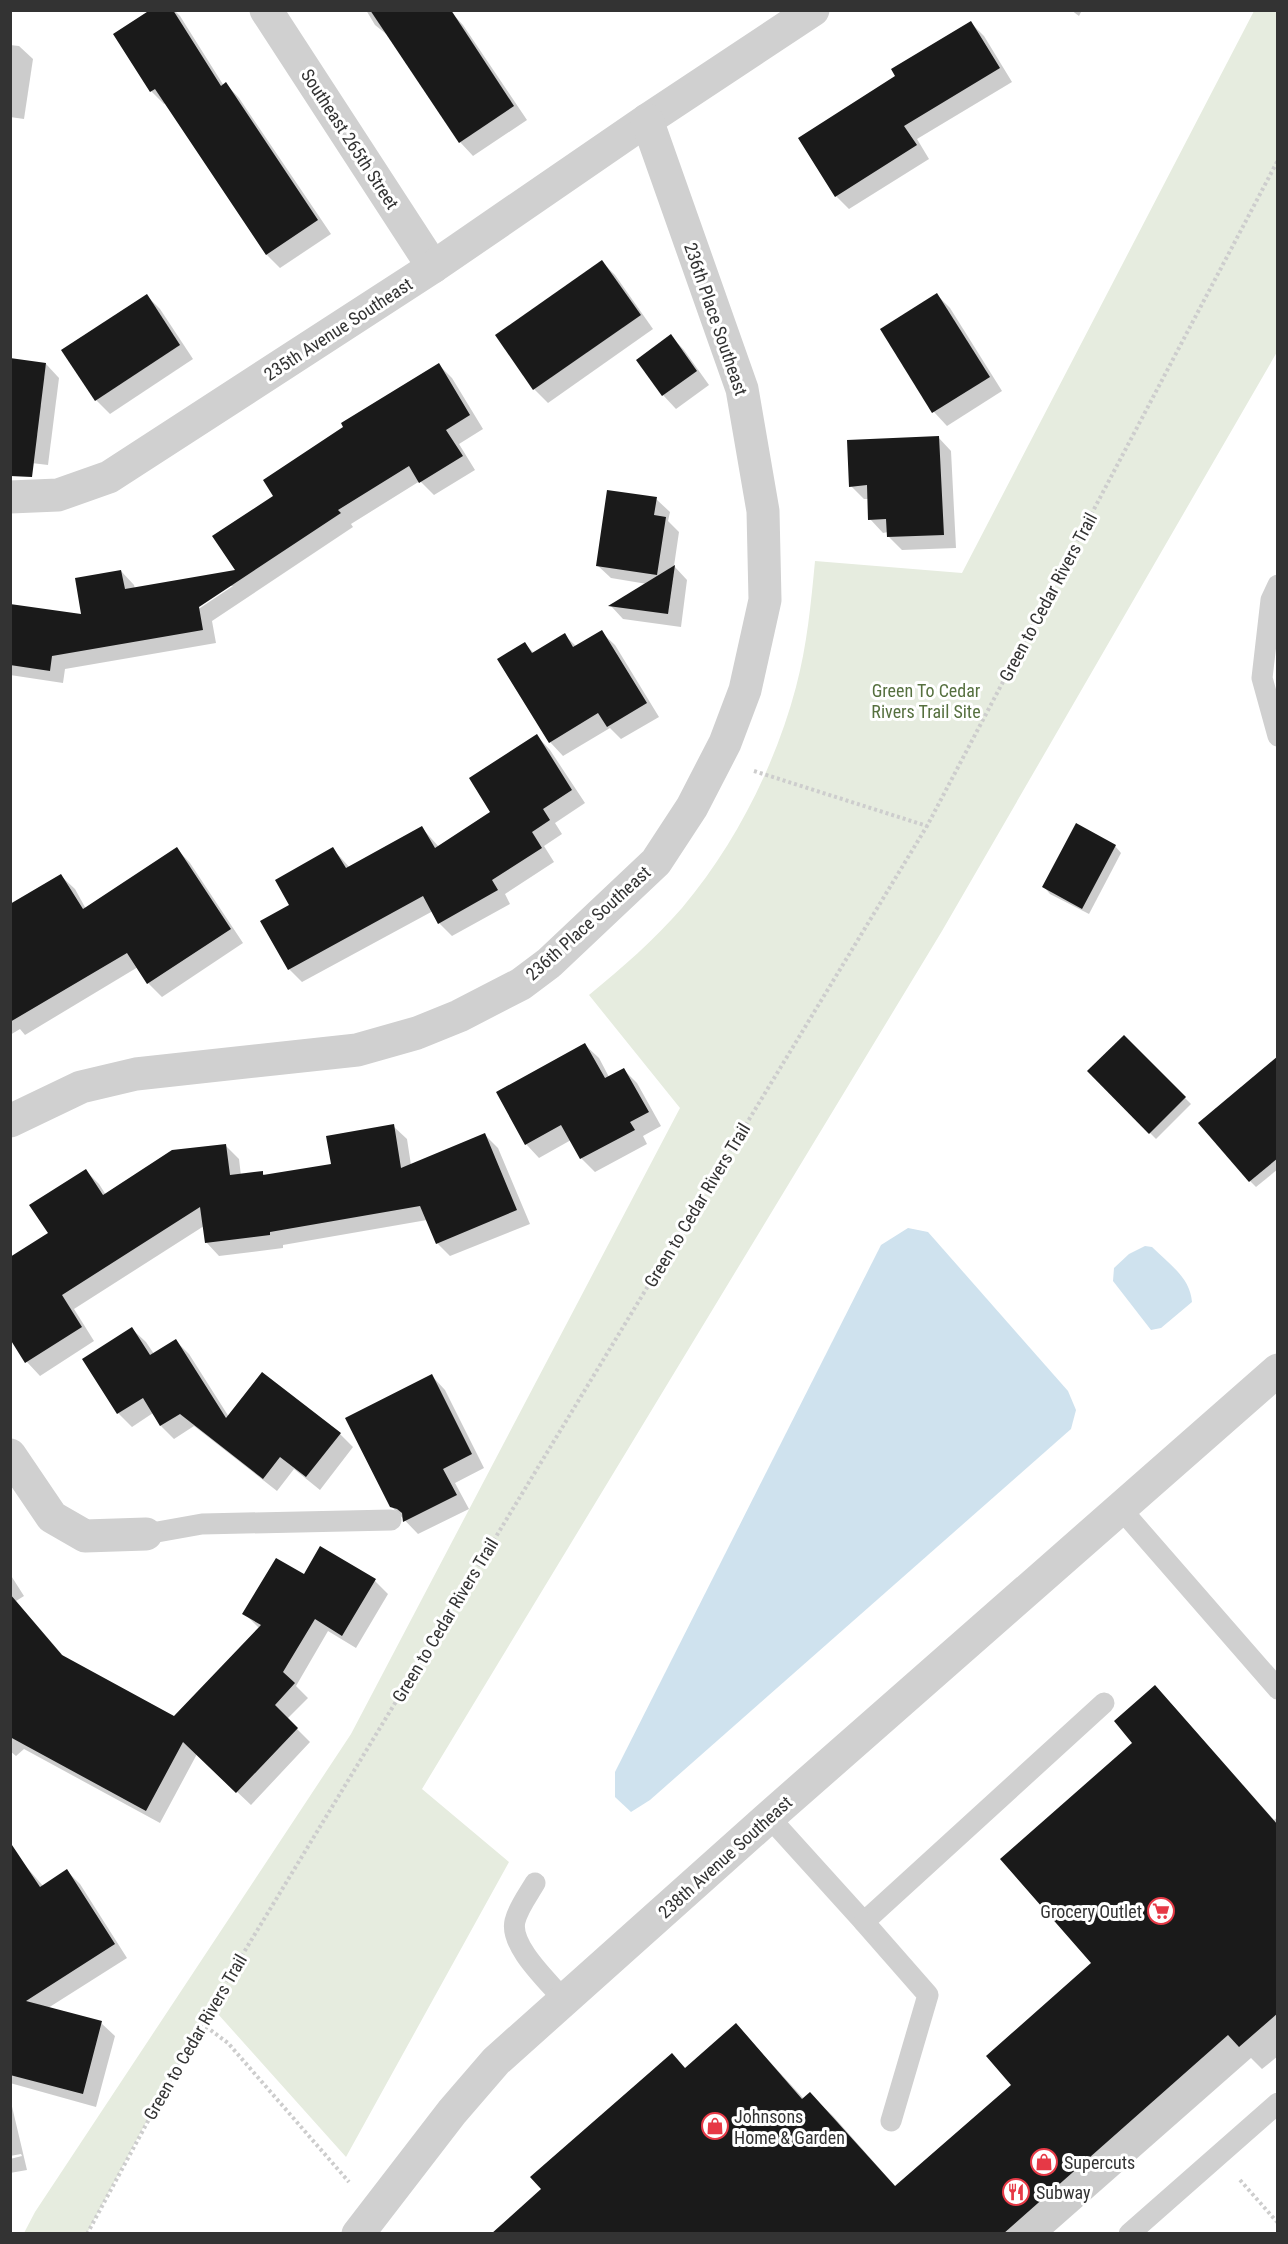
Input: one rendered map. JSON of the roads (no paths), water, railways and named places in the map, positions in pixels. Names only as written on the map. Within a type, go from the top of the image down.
[{"type":"street","name":"Southeast 265th Street","points":[[266,10],[433,267]]},
{"type":"street","name":"235th Avenue Southeast","points":[[10,497],[58,495],[109,477],[433,267],[647,120],[813,10]]},
{"type":"street","name":"236th Place Southeast","points":[[10,1121],[81,1087],[135,1074],[357,1050],[417,1034],[521,984],[549,963],[656,862],[692,807],[725,743],[746,690],[765,600],[763,511],[742,389],[647,120]]},
{"type":"street","name":"238th Avenue Southeast","points":[[367,2223],[452,2112],[496,2061],[769,1817],[1278,1370]]},
{"type":"street","points":[[10,1455],[52,1517],[85,1536],[146,1534]]},
{"type":"lane","points":[[1278,585],[1271,600],[1262,678],[1278,736]]},
{"type":"lane","points":[[1120,1508],[1278,1689]]},
{"type":"lane","points":[[146,1534],[202,1524],[391,1520]]},
{"type":"lane","points":[[864,1922],[1104,1703]]},
{"type":"lane","points":[[769,1817],[928,1995],[891,2121]]},
{"type":"lane","points":[[535,1883],[515,1918],[514,1928],[523,1951],[564,2000]]},
{"type":"lane","points":[[1129,2234],[1278,2103]]},
{"type":"water","points":[[908,1228],[928,1232],[1068,1391],[1076,1410],[1071,1429],[650,1800],[631,1812],[615,1797],[615,1772],[881,1245]]},
{"type":"water","points":[[1145,1246],[1152,1247],[1178,1272],[1187,1285],[1192,1302],[1161,1328],[1151,1330],[1113,1281],[1114,1268],[1129,1254]]},
{"type":"place","name":"Grocery Outlet","points":[[1161,1911]]},
{"type":"place","name":"Johnsons Home & Garden","points":[[715,2126]]},
{"type":"place","name":"Supercuts","points":[[1044,2162]]},
{"type":"place","name":"Subway","points":[[1016,2192]]},
{"type":"park label","name":"Green To Cedar Rivers Trail Site","points":[[926,700]]}]
